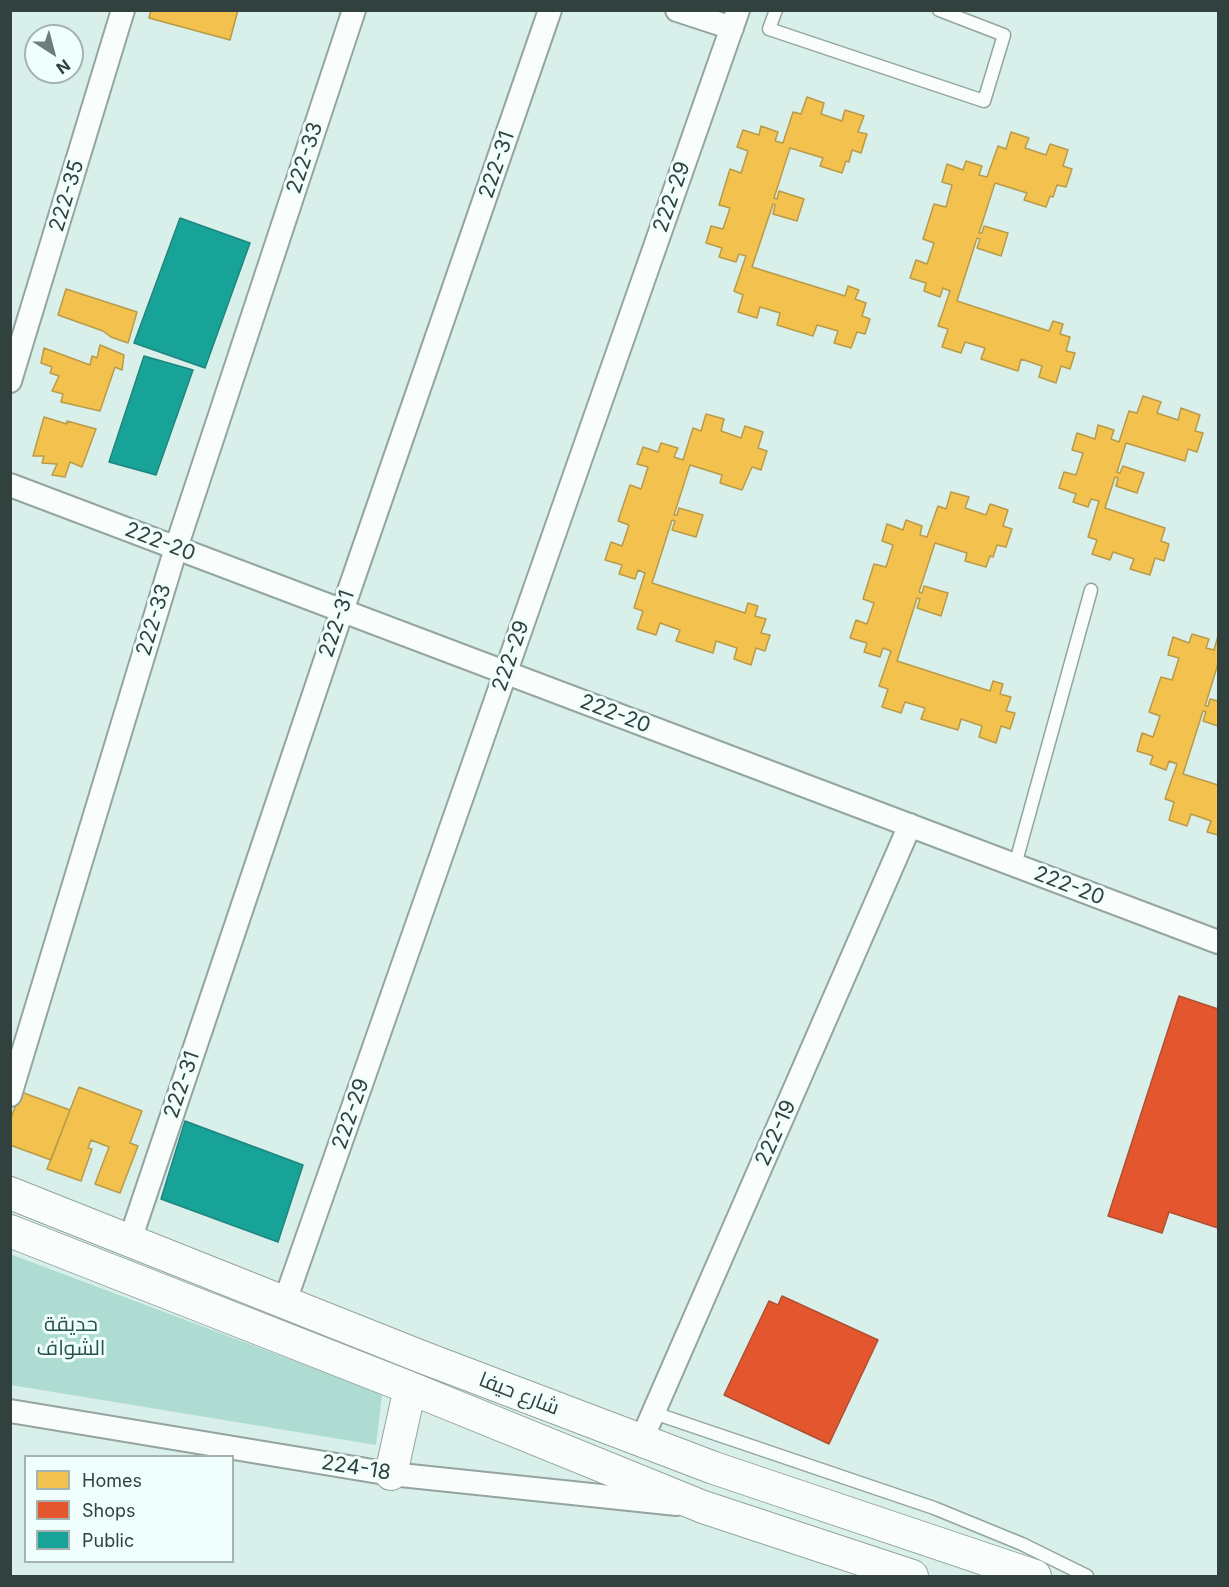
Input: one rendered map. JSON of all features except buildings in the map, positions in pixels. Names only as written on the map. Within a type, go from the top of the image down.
[{"type":"main road","name":"شارع حيفا","points":[[10,1192],[422,1357],[641,1441],[714,1468],[1035,1576]]},
{"type":"main road","name":"شارع حيفا","points":[[10,1231],[410,1388],[703,1507],[912,1576]]},
{"type":"main road","points":[[391,1474],[410,1388]]},
{"type":"street","name":"222-35","points":[[10,381],[123,10]]},
{"type":"street","name":"222-33","points":[[10,1095],[176,548],[354,10]]},
{"type":"street","name":"222-31","points":[[130,1240],[342,611],[550,10]]},
{"type":"street","points":[[677,10],[735,19]]},
{"type":"street","name":"222-29","points":[[285,1301],[735,19]]},
{"type":"street","name":"222-20","points":[[10,485],[1218,942]]},
{"type":"street","name":"222-19","points":[[641,1441],[909,825]]},
{"type":"street","name":"224-18","points":[[10,1411],[391,1474],[703,1507]]},
{"type":"lane","points":[[776,10],[770,29],[984,101],[1004,35],[939,10]]},
{"type":"lane","points":[[1015,865],[1091,590]]},
{"type":"lane","points":[[654,1413],[934,1508],[1022,1544],[1087,1576]]},
{"type":"green space","name":"حديقة الشواف","points":[[10,1254],[382,1394],[376,1445],[11,1385]]}]
